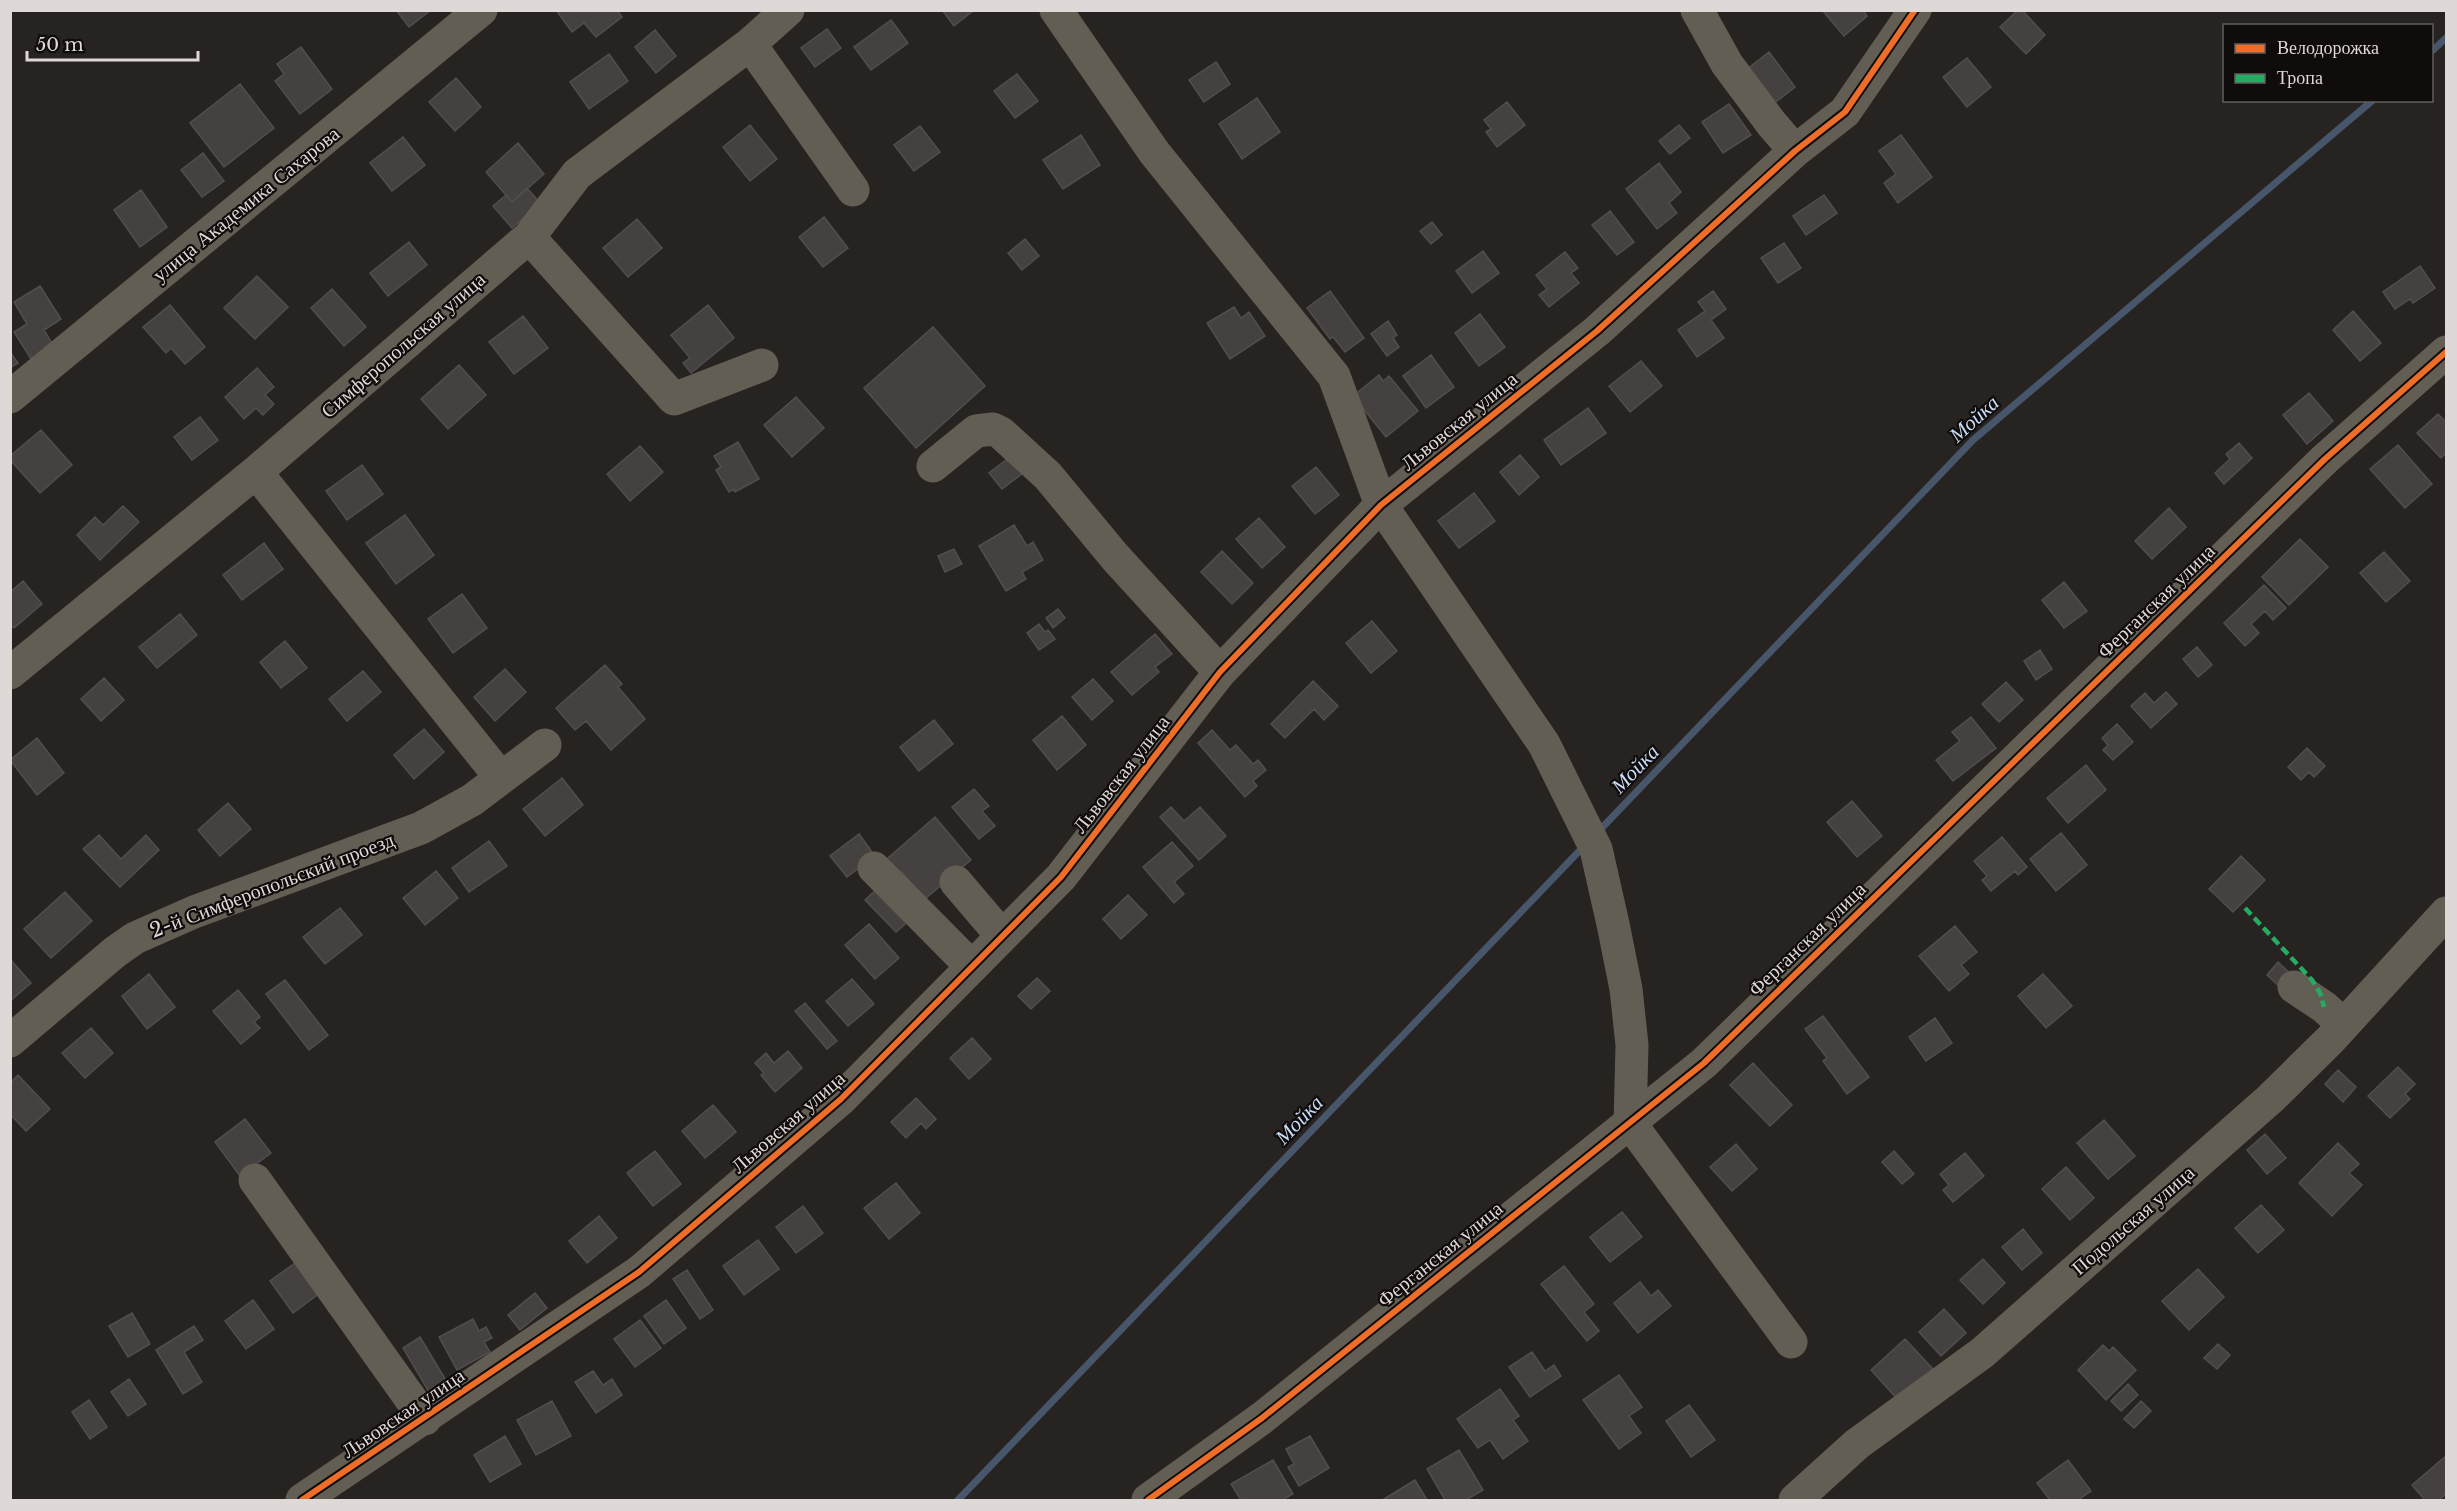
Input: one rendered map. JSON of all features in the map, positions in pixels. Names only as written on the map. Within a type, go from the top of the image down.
[{"type":"street","name":"улица Академика Сахарова","points":[[10,397],[481,10]]},
{"type":"street","name":"Симферопольская улица","points":[[10,673],[256,472],[529,237],[577,174],[750,44],[788,10]]},
{"type":"street","points":[[1056,10],[1154,152],[1334,376],[1381,505],[1544,744],[1596,849],[1626,989],[1632,1045],[1630,1123],[1791,1342]]},
{"type":"street","points":[[1696,10],[1727,64],[1770,123],[1795,151]]},
{"type":"street","name":"Львовская улица","points":[[302,1500],[425,1419],[639,1272],[841,1099],[1061,877],[1220,672],[1381,505],[1597,331],[1795,151],[1845,112],[1915,10]]},
{"type":"street","points":[[750,44],[853,190]]},
{"type":"street","points":[[529,237],[675,399],[762,365]]},
{"type":"street","name":"Ферганская улица","points":[[1148,1500],[1262,1418],[1704,1063],[2325,459],[2446,352]]},
{"type":"street","points":[[933,466],[976,431],[993,429],[1001,433],[1048,476],[1115,557],[1220,672]]},
{"type":"street","points":[[256,472],[501,778]]},
{"type":"street","name":"2-й Симферопольский проезд","points":[[10,1041],[115,952],[135,938],[194,912],[421,828],[472,800],[545,746]]},
{"type":"street","points":[[874,868],[972,967]]},
{"type":"street","points":[[956,882],[1002,936]]},
{"type":"street","name":"Подольская улица","points":[[1795,1500],[1857,1444],[1982,1353],[2270,1099],[2344,1025],[2446,913]]},
{"type":"street","points":[[2294,987],[2324,1007],[2344,1025]]},
{"type":"street","points":[[255,1180],[425,1419]]},
{"type":"building","points":[[396,10],[431,10],[409,27]]},
{"type":"building","points":[[556,10],[617,10],[622,17],[596,37],[584,23],[572,32]]},
{"type":"building","points":[[942,10],[974,10],[954,26]]},
{"type":"building","points":[[1822,10],[1863,10],[1867,16],[1844,36]]},
{"type":"building","points":[[2018,10],[2022,10],[2045,35],[2026,54],[2000,27]]},
{"type":"building","points":[[891,20],[908,43],[871,70],[854,47]]},
{"type":"building","points":[[827,29],[841,48],[815,67],[801,48]]},
{"type":"building","points":[[655,30],[676,56],[656,73],[635,47]]},
{"type":"building","points":[[301,47],[332,89],[300,114],[275,81],[284,74],[277,64]]},
{"type":"building","points":[[1769,52],[1795,87],[1768,108],[1742,73]]},
{"type":"building","points":[[609,54],[628,81],[589,109],[570,82]]},
{"type":"building","points":[[1967,58],[1991,87],[1967,107],[1943,77]]},
{"type":"building","points":[[1216,62],[1230,84],[1204,102],[1189,80]]},
{"type":"building","points":[[1017,74],[1038,101],[1015,118],[994,91]]},
{"type":"building","points":[[456,78],[481,107],[455,131],[429,102]]},
{"type":"building","points":[[240,84],[274,128],[224,167],[190,123]]},
{"type":"building","points":[[1257,98],[1280,132],[1242,159],[1219,124]]},
{"type":"building","points":[[1507,102],[1525,125],[1497,147],[1486,132],[1491,129],[1484,120]]},
{"type":"building","points":[[1729,104],[1751,135],[1723,153],[1702,122]]},
{"type":"building","points":[[750,125],[777,159],[750,181],[723,147]]},
{"type":"building","points":[[1679,125],[1690,138],[1670,154],[1659,141]]},
{"type":"building","points":[[920,126],[940,152],[914,171],[894,145]]},
{"type":"building","points":[[1081,135],[1100,165],[1063,189],[1043,160]]},
{"type":"building","points":[[1901,135],[1932,177],[1898,203],[1884,183],[1896,174],[1879,151]]},
{"type":"building","points":[[403,137],[425,165],[392,191],[370,163]]},
{"type":"building","points":[[518,143],[544,174],[512,202],[486,172]]},
{"type":"building","points":[[203,153],[224,181],[202,197],[181,170]]},
{"type":"building","points":[[1659,163],[1681,192],[1669,203],[1677,213],[1657,229],[1626,189]]},
{"type":"building","points":[[527,188],[540,203],[512,228],[493,206],[506,195],[512,202]]},
{"type":"building","points":[[141,190],[167,227],[140,247],[114,210]]},
{"type":"building","points":[[1824,195],[1837,213],[1806,235],[1793,216]]},
{"type":"building","points":[[1610,211],[1634,242],[1617,255],[1592,225]]},
{"type":"building","points":[[824,217],[848,248],[823,267],[799,237]]},
{"type":"building","points":[[637,219],[662,248],[628,277],[603,248]]},
{"type":"building","points":[[1432,222],[1442,235],[1431,244],[1420,231]]},
{"type":"building","points":[[1025,239],[1039,256],[1022,270],[1008,253]]},
{"type":"building","points":[[409,242],[427,265],[388,296],[370,273]]},
{"type":"building","points":[[1784,243],[1801,268],[1778,283],[1761,258]]},
{"type":"building","points":[[1483,251],[1499,273],[1472,293],[1456,271]]},
{"type":"building","points":[[1565,252],[1578,268],[1571,273],[1579,283],[1549,307],[1539,295],[1547,289],[1536,275]]},
{"type":"building","points":[[2420,266],[2435,288],[2413,303],[2410,299],[2395,309],[2383,292]]},
{"type":"building","points":[[257,276],[288,307],[255,339],[224,308]]},
{"type":"building","points":[[40,286],[61,319],[44,330],[53,345],[31,359],[14,332],[27,324],[14,302]]},
{"type":"building","points":[[332,289],[366,327],[344,346],[311,308]]},
{"type":"building","points":[[1330,291],[1364,338],[1345,352],[1333,337],[1330,339],[1307,308]]},
{"type":"building","points":[[1713,291],[1726,309],[1711,320],[1724,338],[1697,357],[1678,330],[1705,311],[1698,302]]},
{"type":"building","points":[[170,305],[205,347],[185,364],[171,348],[166,353],[143,327]]},
{"type":"building","points":[[708,305],[734,338],[691,373],[683,363],[690,358],[671,335]]},
{"type":"building","points":[[1234,307],[1241,318],[1249,312],[1265,336],[1230,359],[1207,323]]},
{"type":"building","points":[[2353,311],[2381,343],[2360,361],[2333,330]]},
{"type":"building","points":[[1480,314],[1505,347],[1479,366],[1455,333]]},
{"type":"building","points":[[523,316],[548,348],[514,374],[489,342]]},
{"type":"building","points":[[1388,321],[1397,335],[1393,338],[1399,347],[1387,356],[1371,334]]},
{"type":"building","points":[[933,327],[985,386],[916,448],[864,388]]},
{"type":"building","points":[[10,352],[18,363],[10,368]]},
{"type":"building","points":[[1431,355],[1454,387],[1426,408],[1403,376]]},
{"type":"building","points":[[1641,361],[1662,386],[1630,412],[1609,386]]},
{"type":"building","points":[[459,365],[486,395],[448,429],[421,399]]},
{"type":"building","points":[[257,368],[274,387],[265,395],[274,404],[263,415],[256,408],[244,419],[225,397]]},
{"type":"building","points":[[1379,375],[1383,381],[1389,376],[1418,411],[1386,437],[1353,396]]},
{"type":"building","points":[[2309,393],[2333,421],[2307,444],[2283,415]]},
{"type":"building","points":[[796,397],[824,428],[792,457],[764,425]]},
{"type":"building","points":[[1588,408],[1606,433],[1561,465],[1544,440]]},
{"type":"building","points":[[2438,414],[2446,422],[2446,453],[2441,458],[2417,433]]},
{"type":"building","points":[[200,417],[218,440],[192,460],[174,437]]},
{"type":"building","points":[[41,430],[72,465],[40,493],[10,460],[10,456]]},
{"type":"building","points":[[738,442],[759,479],[735,492],[734,489],[729,492],[716,470],[721,467],[714,456]]},
{"type":"building","points":[[2239,443],[2252,458],[2224,484],[2215,473],[2230,459],[2226,454]]},
{"type":"building","points":[[2398,445],[2432,484],[2405,508],[2370,469]]},
{"type":"building","points":[[640,446],[663,472],[630,501],[607,474]]},
{"type":"building","points":[[1520,455],[1539,477],[1519,495],[1500,472]]},
{"type":"building","points":[[1010,457],[1023,473],[1002,489],[989,473]]},
{"type":"building","points":[[362,465],[383,494],[347,520],[326,491]]},
{"type":"building","points":[[1316,467],[1339,495],[1315,514],[1292,486]]},
{"type":"building","points":[[1474,493],[1495,521],[1459,548],[1438,521]]},
{"type":"building","points":[[123,506],[139,522],[100,560],[77,535],[95,517],[103,525]]},
{"type":"building","points":[[2169,508],[2186,527],[2152,559],[2135,541]]},
{"type":"building","points":[[405,515],[434,555],[396,584],[366,543]]},
{"type":"building","points":[[1259,518],[1285,547],[1262,568],[1236,539]]},
{"type":"building","points":[[1014,525],[1027,546],[1033,542],[1043,560],[1022,572],[1026,579],[1006,591],[979,546]]},
{"type":"building","points":[[2300,539],[2328,567],[2289,605],[2262,577]]},
{"type":"building","points":[[264,543],[283,569],[242,600],[223,575]]},
{"type":"building","points":[[954,549],[962,564],[945,572],[938,556]]},
{"type":"building","points":[[1222,551],[1253,583],[1232,604],[1201,572]]},
{"type":"building","points":[[2384,552],[2410,581],[2386,602],[2360,573]]},
{"type":"building","points":[[23,581],[42,604],[14,628],[10,624],[10,592]]},
{"type":"building","points":[[2064,582],[2087,611],[2064,628],[2042,600]]},
{"type":"building","points":[[2264,585],[2286,608],[2273,620],[2265,611],[2251,624],[2259,633],[2245,646],[2224,623]]},
{"type":"building","points":[[462,594],[487,628],[453,653],[428,619]]},
{"type":"building","points":[[1058,609],[1065,618],[1053,628],[1046,618]]},
{"type":"building","points":[[180,614],[197,635],[157,668],[139,647]]},
{"type":"building","points":[[1372,621],[1397,651],[1371,673],[1346,643]]},
{"type":"building","points":[[1039,624],[1055,639],[1039,650],[1027,633]]},
{"type":"building","points":[[1155,634],[1172,654],[1155,667],[1159,672],[1132,695],[1111,672]]},
{"type":"building","points":[[285,641],[307,668],[281,688],[260,662]]},
{"type":"building","points":[[2197,647],[2212,665],[2198,677],[2183,659]]},
{"type":"building","points":[[2040,650],[2052,669],[2036,680],[2024,661]]},
{"type":"building","points":[[605,665],[622,684],[618,687],[645,719],[611,750],[586,721],[575,730],[556,708]]},
{"type":"building","points":[[505,669],[526,692],[495,721],[474,697]]},
{"type":"building","points":[[363,671],[381,692],[347,721],[329,699]]},
{"type":"building","points":[[104,678],[124,700],[101,721],[81,699]]},
{"type":"building","points":[[1093,679],[1113,701],[1092,720],[1072,697]]},
{"type":"building","points":[[1313,681],[1338,706],[1324,720],[1314,709],[1285,738],[1271,724]]},
{"type":"building","points":[[2006,682],[2023,700],[1999,722],[1982,704]]},
{"type":"building","points":[[2166,692],[2177,704],[2151,728],[2131,706],[2145,693],[2154,703]]},
{"type":"building","points":[[1062,716],[1086,745],[1057,770],[1033,740]]},
{"type":"building","points":[[1971,717],[1996,748],[1953,781],[1936,760],[1960,741],[1952,732]]},
{"type":"building","points":[[934,720],[953,744],[919,771],[900,747]]},
{"type":"building","points":[[2117,724],[2133,742],[2113,760],[2103,750],[2108,745],[2102,738]]},
{"type":"building","points":[[424,729],[444,752],[414,779],[394,755]]},
{"type":"building","points":[[1212,730],[1230,750],[1236,745],[1253,764],[1258,760],[1266,770],[1253,781],[1257,786],[1245,797],[1198,743]]},
{"type":"building","points":[[37,738],[64,773],[37,795],[10,760]]},
{"type":"building","points":[[2307,748],[2325,766],[2314,777],[2309,772],[2301,780],[2288,767]]},
{"type":"building","points":[[2086,765],[2106,790],[2068,823],[2047,798]]},
{"type":"building","points":[[562,778],[583,805],[545,836],[523,809]]},
{"type":"building","points":[[974,789],[989,806],[982,811],[995,826],[979,839],[952,807]]},
{"type":"building","points":[[1852,801],[1882,836],[1857,857],[1827,822]]},
{"type":"building","points":[[228,803],[251,829],[220,856],[198,830]]},
{"type":"building","points":[[1171,807],[1184,821],[1200,807],[1226,836],[1199,860],[1160,817]]},
{"type":"building","points":[[935,817],[971,860],[925,899],[902,872],[894,879],[881,864]]},
{"type":"building","points":[[2061,833],[2087,865],[2056,891],[2030,859]]},
{"type":"building","points":[[859,834],[875,856],[847,877],[830,856]]},
{"type":"building","points":[[99,835],[121,859],[146,835],[159,850],[120,887],[83,849]]},
{"type":"building","points":[[2002,837],[2027,867],[2018,875],[2015,871],[1991,891],[1982,880],[1987,876],[1974,861]]},
{"type":"building","points":[[489,841],[507,866],[469,892],[452,868]]},
{"type":"building","points":[[1172,842],[1193,866],[1174,882],[1184,894],[1174,903],[1143,867]]},
{"type":"building","points":[[2241,856],[2265,880],[2233,912],[2209,889]]},
{"type":"building","points":[[436,871],[458,898],[425,925],[403,898]]},
{"type":"building","points":[[880,886],[911,919],[896,932],[865,900]]},
{"type":"building","points":[[65,892],[92,921],[51,958],[24,929]]},
{"type":"building","points":[[1128,895],[1147,915],[1121,939],[1103,919]]},
{"type":"building","points":[[340,908],[362,935],[325,964],[303,937]]},
{"type":"building","points":[[869,924],[899,958],[875,979],[845,945]]},
{"type":"building","points":[[1955,926],[1977,952],[1961,965],[1969,974],[1949,991],[1919,956]]},
{"type":"building","points":[[10,959],[31,983],[10,1001]]},
{"type":"building","points":[[2278,962],[2295,978],[2283,990],[2267,975]]},
{"type":"building","points":[[149,974],[175,1007],[147,1029],[122,996]]},
{"type":"building","points":[[2043,974],[2072,1006],[2046,1028],[2018,996]]},
{"type":"building","points":[[1037,978],[1050,991],[1031,1009],[1018,996]]},
{"type":"building","points":[[852,979],[874,1004],[848,1026],[826,1001]]},
{"type":"building","points":[[285,980],[328,1035],[309,1050],[266,994]]},
{"type":"building","points":[[238,990],[260,1017],[254,1022],[260,1028],[241,1044],[213,1011]]},
{"type":"building","points":[[805,1003],[837,1041],[827,1049],[795,1011]]},
{"type":"building","points":[[1823,1016],[1869,1077],[1847,1094],[1823,1061],[1827,1058],[1805,1029]]},
{"type":"building","points":[[1935,1018],[1952,1043],[1926,1061],[1909,1037]]},
{"type":"building","points":[[91,1028],[113,1053],[85,1078],[62,1053]]},
{"type":"building","points":[[972,1038],[991,1059],[969,1079],[950,1058]]},
{"type":"building","points":[[788,1051],[802,1068],[775,1092],[761,1075],[764,1073],[755,1063],[766,1053],[774,1063]]},
{"type":"building","points":[[1753,1063],[1792,1105],[1770,1126],[1730,1085]]},
{"type":"building","points":[[2398,1067],[2415,1084],[2405,1094],[2410,1099],[2390,1118],[2368,1096]]},
{"type":"building","points":[[2338,1070],[2356,1087],[2343,1102],[2325,1084]]},
{"type":"building","points":[[18,1075],[50,1109],[26,1131],[10,1114],[10,1083]]},
{"type":"building","points":[[916,1098],[936,1119],[926,1129],[921,1123],[906,1138],[891,1122]]},
{"type":"building","points":[[713,1105],[736,1132],[705,1158],[682,1131]]},
{"type":"building","points":[[245,1119],[271,1153],[240,1176],[215,1142]]},
{"type":"building","points":[[2104,1120],[2135,1156],[2108,1179],[2077,1143]]},
{"type":"building","points":[[2265,1134],[2286,1158],[2267,1174],[2247,1150]]},
{"type":"building","points":[[2338,1143],[2359,1164],[2349,1173],[2362,1185],[2332,1216],[2299,1183]]},
{"type":"building","points":[[1736,1144],[1757,1169],[1732,1191],[1710,1167]]},
{"type":"building","points":[[655,1151],[681,1184],[653,1206],[627,1173]]},
{"type":"building","points":[[1894,1151],[1914,1174],[1902,1184],[1882,1162]]},
{"type":"building","points":[[1965,1153],[1984,1176],[1953,1202],[1943,1190],[1949,1185],[1940,1174]]},
{"type":"building","points":[[2066,1167],[2094,1198],[2070,1220],[2042,1189]]},
{"type":"building","points":[[896,1183],[920,1213],[889,1239],[864,1208]]},
{"type":"building","points":[[2261,1205],[2284,1230],[2258,1253],[2235,1228]]},
{"type":"building","points":[[803,1206],[823,1233],[796,1253],[776,1227]]},
{"type":"building","points":[[1622,1212],[1642,1237],[1610,1262],[1590,1237]]},
{"type":"building","points":[[599,1216],[617,1238],[587,1263],[569,1241]]},
{"type":"building","points":[[2023,1229],[2042,1253],[2022,1270],[2002,1247]]},
{"type":"building","points":[[758,1240],[779,1269],[744,1295],[723,1266]]},
{"type":"building","points":[[302,1258],[325,1289],[293,1313],[270,1281]]},
{"type":"building","points":[[1983,1259],[2005,1283],[1983,1304],[1960,1280]]},
{"type":"building","points":[[1564,1266],[1594,1304],[1584,1312],[1599,1331],[1587,1341],[1541,1284]]},
{"type":"building","points":[[2198,1269],[2224,1297],[2189,1330],[2162,1301]]},
{"type":"building","points":[[687,1270],[713,1310],[700,1319],[673,1279]]},
{"type":"building","points":[[1640,1282],[1651,1296],[1658,1290],[1671,1306],[1638,1333],[1614,1303]]},
{"type":"building","points":[[535,1293],[547,1308],[520,1330],[508,1315]]},
{"type":"building","points":[[253,1300],[274,1329],[246,1349],[225,1321]]},
{"type":"building","points":[[666,1300],[686,1328],[664,1344],[644,1316]]},
{"type":"building","points":[[1944,1309],[1966,1333],[1941,1356],[1919,1332]]},
{"type":"building","points":[[132,1313],[150,1344],[128,1357],[109,1326]]},
{"type":"building","points":[[473,1319],[479,1331],[486,1327],[492,1338],[484,1342],[490,1352],[457,1370],[439,1337]]},
{"type":"building","points":[[640,1320],[661,1348],[635,1367],[614,1339]]},
{"type":"building","points":[[194,1326],[203,1340],[184,1352],[202,1382],[183,1394],[156,1350]]},
{"type":"building","points":[[420,1337],[447,1382],[429,1392],[403,1348]]},
{"type":"building","points":[[1905,1339],[1933,1369],[1899,1401],[1871,1370]]},
{"type":"building","points":[[2218,1344],[2230,1355],[2217,1369],[2204,1358]]},
{"type":"building","points":[[2103,1345],[2109,1351],[2113,1347],[2136,1370],[2106,1400],[2078,1370]]},
{"type":"building","points":[[1532,1352],[1545,1371],[1554,1365],[1561,1376],[1530,1397],[1509,1367]]},
{"type":"building","points":[[593,1371],[603,1385],[612,1379],[622,1395],[596,1413],[575,1382]]},
{"type":"building","points":[[1619,1375],[1642,1407],[1629,1416],[1641,1433],[1619,1449],[1583,1400]]},
{"type":"building","points":[[129,1379],[146,1404],[128,1416],[111,1392]]},
{"type":"building","points":[[2128,1384],[2138,1395],[2121,1411],[2111,1401]]},
{"type":"building","points":[[1500,1389],[1519,1416],[1513,1420],[1528,1441],[1503,1459],[1490,1440],[1478,1448],[1457,1419]]},
{"type":"building","points":[[89,1400],[107,1427],[90,1439],[72,1412]]},
{"type":"building","points":[[552,1401],[571,1436],[536,1455],[517,1420]]},
{"type":"building","points":[[2141,1401],[2151,1411],[2134,1428],[2124,1419]]},
{"type":"building","points":[[1689,1405],[1715,1440],[1691,1457],[1666,1421]]},
{"type":"building","points":[[505,1436],[521,1464],[490,1482],[474,1455]]},
{"type":"building","points":[[1310,1436],[1329,1468],[1299,1486],[1288,1467],[1294,1464],[1286,1449]]},
{"type":"building","points":[[1459,1450],[1483,1490],[1466,1500],[1445,1500],[1427,1469]]},
{"type":"building","points":[[2446,1456],[2446,1494],[2439,1500],[2425,1500],[2412,1485]]},
{"type":"building","points":[[1273,1460],[1293,1494],[1282,1500],[1241,1500],[1231,1484]]},
{"type":"building","points":[[2068,1460],[2091,1491],[2078,1500],[2050,1500],[2037,1483]]},
{"type":"building","points":[[1415,1480],[1427,1500],[1384,1499]]},
{"type":"waterway","name":"Мойка","points":[[2433,50],[2446,38]]},
{"type":"waterway","name":"Мойка","points":[[1597,833],[1973,440],[2371,102]]},
{"type":"waterway","name":"Мойка","points":[[958,1500],[1585,845]]},
{"type":"marked path","points":[[2245,908],[2312,980],[2320,993],[2324,1007]]},
{"type":"cycle path","points":[[302,1500],[639,1272],[841,1099],[1061,877],[1220,672],[1381,505],[1597,331],[1795,151],[1845,112],[1915,10]]},
{"type":"cycle path","points":[[1148,1500],[1262,1418],[1704,1063],[2325,459],[2446,352]]}]
